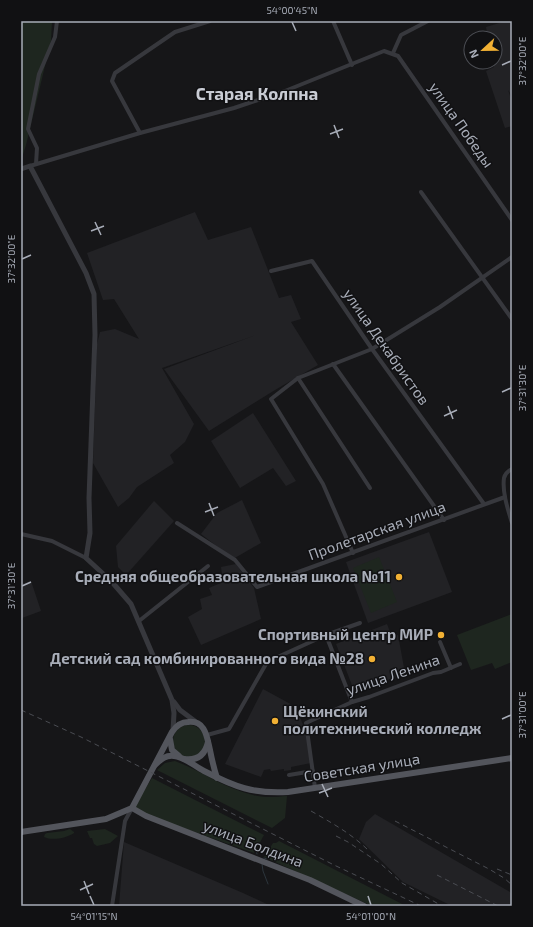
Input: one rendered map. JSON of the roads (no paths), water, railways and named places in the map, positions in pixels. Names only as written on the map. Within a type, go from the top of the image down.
[{"type":"main road","points":[[21,832],[106,820],[132,808],[172,733],[177,726],[184,722],[198,724],[204,729],[208,737],[217,778]]},
{"type":"main road","points":[[172,733],[170,742],[172,750],[182,758]]},
{"type":"main road","points":[[155,765],[164,757],[169,756],[191,760],[201,755],[206,750],[208,737]]},
{"type":"main road","name":"Советская улица","points":[[182,758],[217,778],[243,788],[272,793],[288,792],[512,758]]},
{"type":"main road","name":"улица Болдина","points":[[132,808],[146,816],[310,880],[364,906]]},
{"type":"street","points":[[36,164],[37,148],[28,129],[39,74],[55,37],[57,21]]},
{"type":"street","points":[[140,133],[112,81],[115,73],[175,32],[210,21]]},
{"type":"street","points":[[333,21],[352,65]]},
{"type":"street","points":[[21,169],[140,133],[234,108],[285,91],[384,51],[393,53],[401,35],[428,21]]},
{"type":"street","name":"улица Победы","points":[[393,53],[398,56],[512,220]]},
{"type":"street","points":[[30,166],[86,273],[94,294],[89,498],[90,533],[86,558]]},
{"type":"street","points":[[421,192],[512,319]]},
{"type":"street","points":[[353,553],[323,484],[271,399],[298,378],[372,349],[440,307],[512,258]]},
{"type":"street","name":"улица Декабристов","points":[[271,271],[312,261],[372,349],[484,504]]},
{"type":"street","points":[[333,364],[444,520]]},
{"type":"street","points":[[298,378],[370,488]]},
{"type":"street","points":[[512,468],[504,477],[505,497],[512,523]]},
{"type":"street","name":"Пролетарская улица","points":[[177,523],[235,560],[257,587],[505,497]]},
{"type":"street","points":[[21,534],[52,541],[86,558],[112,582],[131,604],[172,700],[174,713],[172,733]]},
{"type":"street","points":[[139,621],[208,566]]},
{"type":"street","points":[[208,737],[229,729],[266,664],[271,660],[326,635],[360,622]]},
{"type":"street","points":[[326,635],[352,702]]},
{"type":"street","points":[[440,642],[452,668]]},
{"type":"street","name":"улица Ленина","points":[[315,788],[306,723],[352,702],[433,673],[441,672],[460,664]]},
{"type":"street","points":[[172,700],[180,710],[198,724]]},
{"type":"street","points":[[289,775],[313,771]]},
{"type":"street","points":[[112,906],[124,825],[132,808]]},
{"type":"waterway","points":[[256,849],[257,854]]},
{"type":"waterway","points":[[262,864],[268,884]]},
{"type":"railway","points":[[21,710],[81,737],[334,865],[421,906]]},
{"type":"railway","points":[[311,811],[349,834],[369,851]]},
{"type":"railway","points":[[395,821],[489,869],[512,885]]},
{"type":"railway","points":[[336,836],[348,842],[381,864],[402,883],[442,906]]},
{"type":"railway","points":[[497,869],[512,875]]},
{"type":"railway","points":[[437,875],[498,906]]},
{"type":"place","name":"Средняя общеобразовательная школа №11","points":[[399,577]]},
{"type":"place","name":"Спортивный центр МИР","points":[[441,635]]},
{"type":"place","name":"Детский сад комбинированного вида №28","points":[[372,659]]},
{"type":"place","name":"Щёкинский политехнический колледж","points":[[275,721]]},
{"type":"district","name":"Старая Колпна","points":[[257,94]]}]
